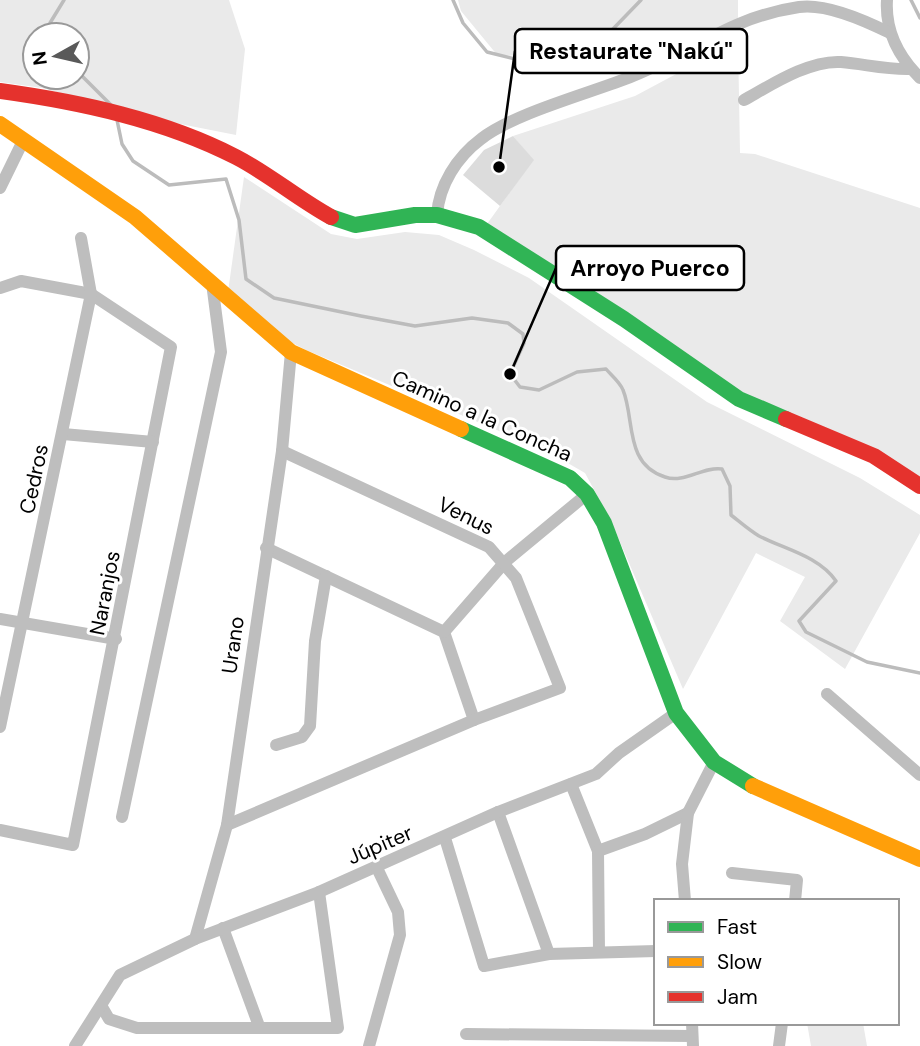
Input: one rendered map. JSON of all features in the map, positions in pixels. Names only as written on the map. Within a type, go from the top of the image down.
[{"type":"street","points":[[887,0],[890,33],[916,73]]},
{"type":"street","points":[[437,215],[438,197],[457,162],[481,138],[506,125],[636,75],[725,27],[802,6],[858,17],[890,33]]},
{"type":"street","points":[[744,100],[774,84],[824,64],[839,62],[916,73]]},
{"type":"street","points":[[0,91],[154,126],[234,156],[336,220],[355,225],[381,223],[415,215],[437,215],[479,227],[624,319],[739,399],[874,456],[920,486]]},
{"type":"street","name":"Camino a la Concha","points":[[0,124],[117,204],[212,282],[251,322],[291,352],[570,478],[587,494],[604,523],[676,713],[715,762],[747,783],[920,859]]},
{"type":"street","points":[[0,188],[23,141]]},
{"type":"street","name":"Cedros","points":[[0,727],[91,294],[81,238]]},
{"type":"street","points":[[0,288],[22,281],[91,294]]},
{"type":"street","points":[[122,817],[174,557],[221,352],[212,282]]},
{"type":"street","name":"Naranjos","points":[[0,830],[73,845],[116,639],[171,347],[91,294]]},
{"type":"street","name":"Urano","points":[[195,939],[227,825],[282,451],[291,352]]},
{"type":"street","points":[[63,434],[153,442]]},
{"type":"street","name":"Venus","points":[[282,451],[489,547],[505,562],[516,578],[560,688],[474,720]]},
{"type":"street","points":[[444,632],[505,562],[587,494]]},
{"type":"street","points":[[227,825],[474,720],[444,632],[266,548]]},
{"type":"street","points":[[276,745],[302,737],[310,726],[315,641],[326,576]]},
{"type":"street","points":[[0,619],[116,639]]},
{"type":"street","points":[[827,694],[920,775]]},
{"type":"street","name":"Júpiter","points":[[75,1046],[120,975],[195,939],[319,892],[445,838],[498,812],[596,774],[619,753],[676,713]]},
{"type":"street","points":[[685,899],[682,864],[688,813],[715,762]]},
{"type":"street","points":[[571,783],[598,851],[599,952]]},
{"type":"street","points":[[498,812],[549,954]]},
{"type":"street","points":[[598,851],[645,834],[688,813]]},
{"type":"street","points":[[445,838],[484,965],[549,954],[654,951]]},
{"type":"street","points":[[369,1046],[400,934],[398,912],[377,868]]},
{"type":"street","points":[[732,873],[797,880],[795,899]]},
{"type":"street","points":[[102,1007],[109,1019],[137,1028],[338,1028],[319,892]]},
{"type":"street","points":[[223,928],[260,1026]]},
{"type":"street","points":[[779,1046],[782,1025]]},
{"type":"street","points":[[466,1034],[692,1035]]},
{"type":"shaded area","points":[[0,0],[229,0],[245,49],[236,135],[160,120],[53,91],[91,91],[91,21],[21,21],[21,85],[0,82]]},
{"type":"shaded area","points":[[458,0],[738,0],[738,24],[632,75],[595,36],[555,54],[498,56],[461,11]]},
{"type":"shaded area","points":[[738,41],[740,153],[755,154],[920,208],[920,493],[877,466],[739,394],[482,231],[533,160],[513,136],[635,96]]},
{"type":"shaded area","points":[[244,177],[331,234],[357,239],[405,232],[439,235],[474,250],[529,278],[707,402],[860,478],[920,515],[920,533],[845,669],[780,621],[805,577],[756,553],[683,689],[611,521],[585,473],[547,451],[306,350],[281,337],[228,292]]},
{"type":"shaded area","points":[[807,1025],[863,1025],[867,1046],[811,1046]]},
{"type":"building","points":[[513,136],[534,160],[500,206],[463,175],[484,150]]},
{"type":"waterway","points":[[51,21],[64,0]]},
{"type":"waterway","points":[[453,0],[463,23],[487,52],[527,62],[581,49],[612,30],[641,0]]},
{"type":"waterway","points":[[911,0],[920,18]]},
{"type":"waterway","points":[[91,85],[113,107]]},
{"type":"waterway","points":[[117,120],[122,144],[133,161],[169,185],[226,179],[239,220],[246,279],[274,298],[415,326],[472,318],[508,323],[523,334],[524,343],[510,374],[520,387],[539,390],[577,372],[606,369],[623,390],[633,440],[643,462],[652,471],[672,479],[722,469],[730,486],[731,515],[759,536],[811,559],[829,572],[836,581],[799,621],[806,632],[867,662],[920,673]]},
{"type":"traffic: fast","points":[[331,217],[355,225],[415,215],[437,215],[479,227],[624,319],[739,399],[786,419]]},
{"type":"traffic: fast","points":[[461,429],[570,478],[587,494],[604,523],[676,713],[714,762],[753,786]]},
{"type":"traffic: slow","points":[[0,124],[135,217],[291,352],[461,429]]},
{"type":"traffic: slow","points":[[753,786],[920,859]]},
{"type":"traffic: jam","points":[[0,91],[91,107],[180,133],[236,157],[331,217]]},
{"type":"traffic: jam","points":[[786,419],[874,456],[920,486]]},
{"type":"place","name":"Restaurate \"Nakú\"","points":[[499,167]]},
{"type":"place","name":"Arroyo Puerco","points":[[510,374]]}]
